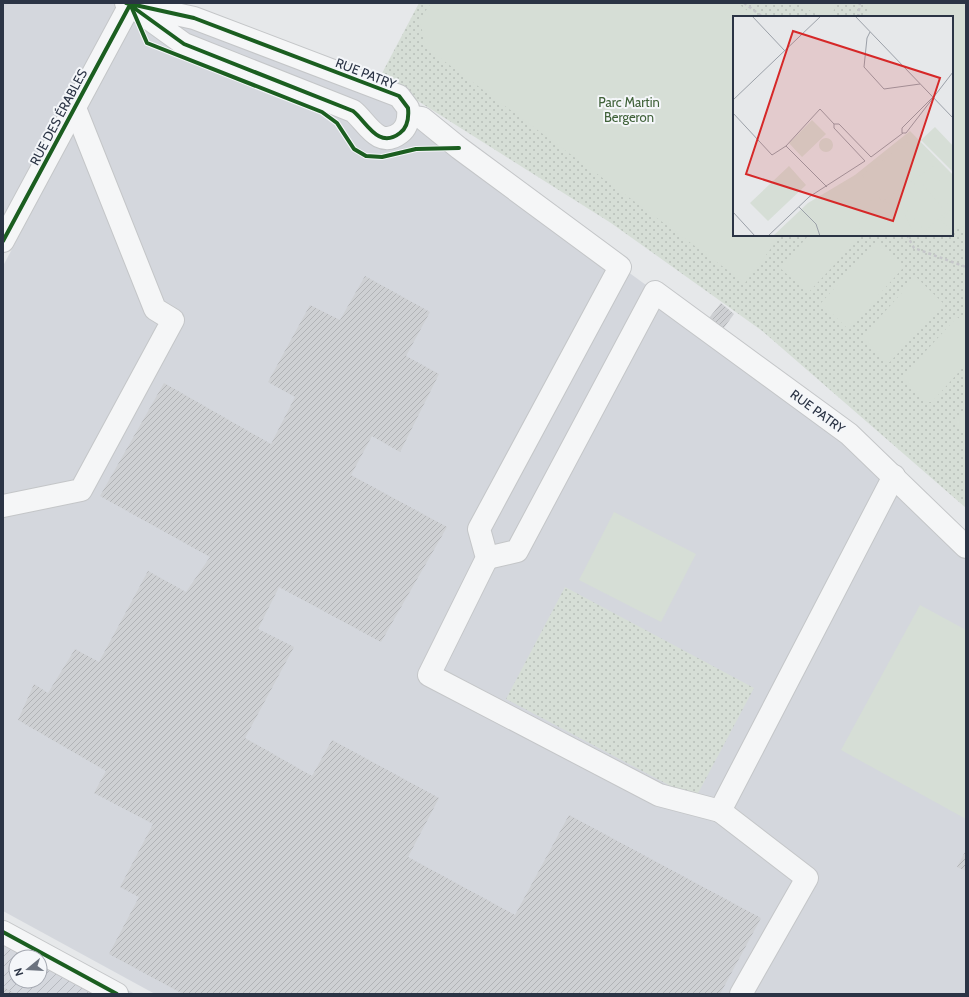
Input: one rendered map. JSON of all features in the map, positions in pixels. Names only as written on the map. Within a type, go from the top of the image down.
[{"type":"street","name":"RUE DES ÉRABLES","points":[[3,241],[129,4]]},
{"type":"street","points":[[129,4],[184,44],[353,111],[371,132],[377,136],[384,138],[398,134],[407,123],[409,116],[422,118],[459,148],[620,266],[479,529],[487,558],[429,675],[659,795],[720,811],[807,878],[741,994]]},
{"type":"street","name":"RUE PATRY","points":[[129,4],[194,18],[399,96],[408,108],[409,116]]},
{"type":"street","points":[[3,506],[81,490],[173,320],[155,308],[75,108]]},
{"type":"street","name":"RUE PATRY","points":[[487,558],[517,551],[655,292],[849,434],[966,547]]},
{"type":"street","points":[[720,811],[894,476]]},
{"type":"street","points":[[3,932],[117,994]]},
{"type":"path","points":[[744,3],[762,16]]},
{"type":"path","points":[[858,16],[860,3]]},
{"type":"path","points":[[908,236],[914,248],[966,267]]},
{"type":"shaded area","points":[[3,3],[132,3],[3,246]]},
{"type":"shaded area","points":[[142,4],[402,106],[849,434],[966,534],[966,994],[155,994],[3,911],[3,266]]},
{"type":"shaded area","points":[[3,922],[11,926],[135,994],[3,994]]},
{"type":"green space","name":"Parc Martin Bergeron","points":[[419,3],[966,3],[966,508],[761,330],[611,223],[380,77]]},
{"type":"green space","points":[[431,3],[737,3],[755,16],[733,16],[733,236],[780,236],[745,283],[425,47],[420,19]]},
{"type":"green space","points":[[797,3],[838,3],[831,16],[819,16]]},
{"type":"green space","points":[[868,3],[966,3],[966,226],[953,230],[953,16],[866,16]]},
{"type":"green space","points":[[808,236],[861,236],[808,293],[780,268]]},
{"type":"green space","points":[[876,242],[903,268],[850,327],[846,327],[821,303]]},
{"type":"green space","points":[[916,277],[943,303],[890,362],[886,362],[861,338]]},
{"type":"green space","points":[[957,317],[966,323],[966,364],[932,402],[928,402],[902,377]]},
{"type":"green space","points":[[966,407],[966,435],[953,422]]},
{"type":"green space","points":[[614,512],[696,554],[661,622],[579,580]]},
{"type":"green space","points":[[565,587],[754,688],[695,799],[506,699]]},
{"type":"green space","points":[[920,605],[966,630],[966,819],[841,750]]},
{"type":"building","points":[[365,276],[430,312],[406,356],[439,374],[400,452],[372,436],[351,475],[447,527],[381,642],[279,587],[258,629],[294,647],[245,738],[312,776],[332,740],[439,798],[408,857],[515,915],[569,815],[761,918],[720,994],[183,994],[109,954],[139,897],[120,887],[153,824],[94,793],[106,771],[18,720],[34,684],[48,693],[75,649],[99,662],[148,571],[186,592],[210,557],[100,496],[164,383],[271,444],[295,397],[268,382],[310,305],[340,320]]},
{"type":"building","points":[[721,303],[734,314],[723,329],[709,318]]},
{"type":"building","points":[[966,850],[966,871],[957,867]]},
{"type":"building","points":[[3,987],[16,994],[3,994]]},
{"type":"cycle path","points":[[126,3],[194,18],[399,96],[408,108],[408,119],[406,125],[403,131],[392,137],[385,138],[379,136],[373,132],[353,111],[184,44],[130,5]]},
{"type":"cycle path","points":[[3,241],[131,3]]},
{"type":"cycle path","points":[[131,6],[147,43],[322,112],[337,123],[354,149],[366,156],[382,157],[416,149],[459,148]]},
{"type":"cycle path","points":[[3,932],[117,994]]}]
